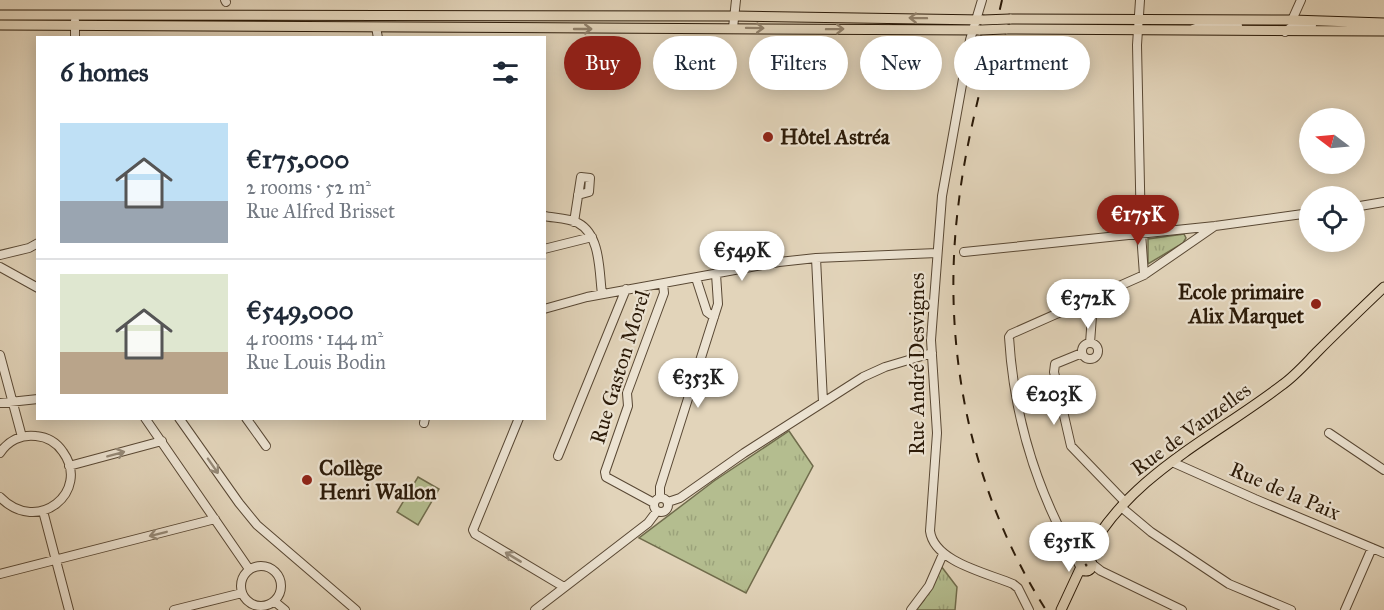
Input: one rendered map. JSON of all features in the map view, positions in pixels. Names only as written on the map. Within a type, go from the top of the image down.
[{"type":"main road","points":[[0,15],[734,16],[978,25]]},
{"type":"main road","points":[[1008,24],[1031,19],[1138,25]]},
{"type":"main road","points":[[1189,25],[1285,32],[1294,26],[1384,23]]},
{"type":"main road","points":[[0,25],[733,28],[1008,24],[1054,29],[1189,25],[1294,26],[1384,31]]},
{"type":"main road","name":"Rue de Vauzelles","points":[[1061,610],[1100,535],[1123,504],[1141,486],[1284,384],[1384,287]]},
{"type":"street","points":[[733,28],[736,0]]},
{"type":"street","name":"Rue André Desvignes","points":[[943,554],[934,545],[930,531],[937,433],[932,352],[937,253],[942,196],[982,0]]},
{"type":"street","points":[[1140,0],[1138,25],[1141,233],[1144,275]]},
{"type":"street","points":[[1294,26],[1301,0]]},
{"type":"street","points":[[75,15],[75,36]]},
{"type":"street","points":[[376,27],[378,36]]},
{"type":"street","points":[[574,222],[578,195]]},
{"type":"street","points":[[1365,205],[1384,202]]},
{"type":"street","points":[[963,252],[1215,226],[1299,215]]},
{"type":"street","points":[[546,216],[578,223],[592,237],[596,246],[602,294]]},
{"type":"street","points":[[1182,610],[1084,563],[1055,522],[1029,455],[1012,378],[1010,337],[1011,334],[1144,275],[1215,226]]},
{"type":"street","points":[[1185,229],[1188,245]]},
{"type":"street","points":[[546,248],[592,237]]},
{"type":"street","points":[[36,244],[2,254],[2,267],[36,287]]},
{"type":"street","points":[[546,308],[626,289],[779,262],[816,258],[937,253]]},
{"type":"street","points":[[816,258],[823,402]]},
{"type":"street","points":[[535,610],[648,523],[657,504],[660,486],[718,304],[716,274]]},
{"type":"street","points":[[696,278],[707,312],[714,317]]},
{"type":"street","name":"Rue Gaston Morel","points":[[657,504],[606,477],[605,472],[628,406],[627,393],[664,293],[663,284]]},
{"type":"street","points":[[558,456],[626,289]]},
{"type":"street","points":[[1086,301],[1092,316],[1090,343]]},
{"type":"street","points":[[1090,343],[1095,344],[1098,349],[1096,357],[1088,359],[1082,353],[1083,346],[1090,343]]},
{"type":"street","points":[[657,504],[666,499],[668,502],[680,498],[863,376],[932,352]]},
{"type":"street","points":[[1082,353],[1055,364],[1054,372],[1071,446],[1151,532],[1229,584],[1291,610]]},
{"type":"street","points":[[0,355],[22,437]]},
{"type":"street","points":[[0,403],[36,399]]},
{"type":"street","points":[[147,420],[249,569]]},
{"type":"street","points":[[180,420],[238,503],[257,525],[356,610]]},
{"type":"street","points":[[247,420],[266,446]]},
{"type":"street","points":[[518,420],[473,530],[475,534],[564,587]]},
{"type":"street","points":[[1329,433],[1384,470]]},
{"type":"street","points":[[0,453],[10,442],[22,437],[35,436],[51,440],[60,447],[69,466],[70,478],[63,497],[56,505],[43,511],[21,512],[9,506],[0,497]]},
{"type":"street","points":[[69,466],[162,441]]},
{"type":"street","name":"Rue de la Paix","points":[[1172,462],[1384,553]]},
{"type":"street","points":[[657,504],[665,511],[668,502]]},
{"type":"street","points":[[43,511],[69,610]]},
{"type":"street","points":[[0,574],[215,519]]},
{"type":"street","points":[[1345,610],[1371,548]]},
{"type":"street","points":[[911,610],[929,586],[943,554],[1013,584],[1018,588],[1029,610]]},
{"type":"street","points":[[262,566],[274,570],[280,582],[280,589],[274,601],[263,608],[250,603],[242,592],[241,580],[249,569],[262,566]]},
{"type":"street","points":[[174,610],[242,592]]},
{"type":"street","points":[[274,601],[285,610]]},
{"type":"green space","points":[[1184,234],[1186,238],[1183,243],[1148,264],[1148,239]]},
{"type":"green space","points":[[789,431],[813,466],[746,593],[639,538],[714,481]]},
{"type":"green space","points":[[418,477],[439,489],[418,525],[397,512]]},
{"type":"green space","points":[[941,566],[957,587],[955,610],[916,610],[924,600]]},
{"type":"railway","points":[[1002,0],[972,125],[959,200],[954,253],[954,307],[958,360],[966,413],[980,465],[997,515],[1019,563],[1046,610]]},
{"type":"place","name":"Hôtel Astréa","points":[[768,137]]},
{"type":"place","name":"Ecole primaire Alix Marquet","points":[[1316,304]]},
{"type":"place","name":"Collège Henri Wallon","points":[[307,480]]}]
